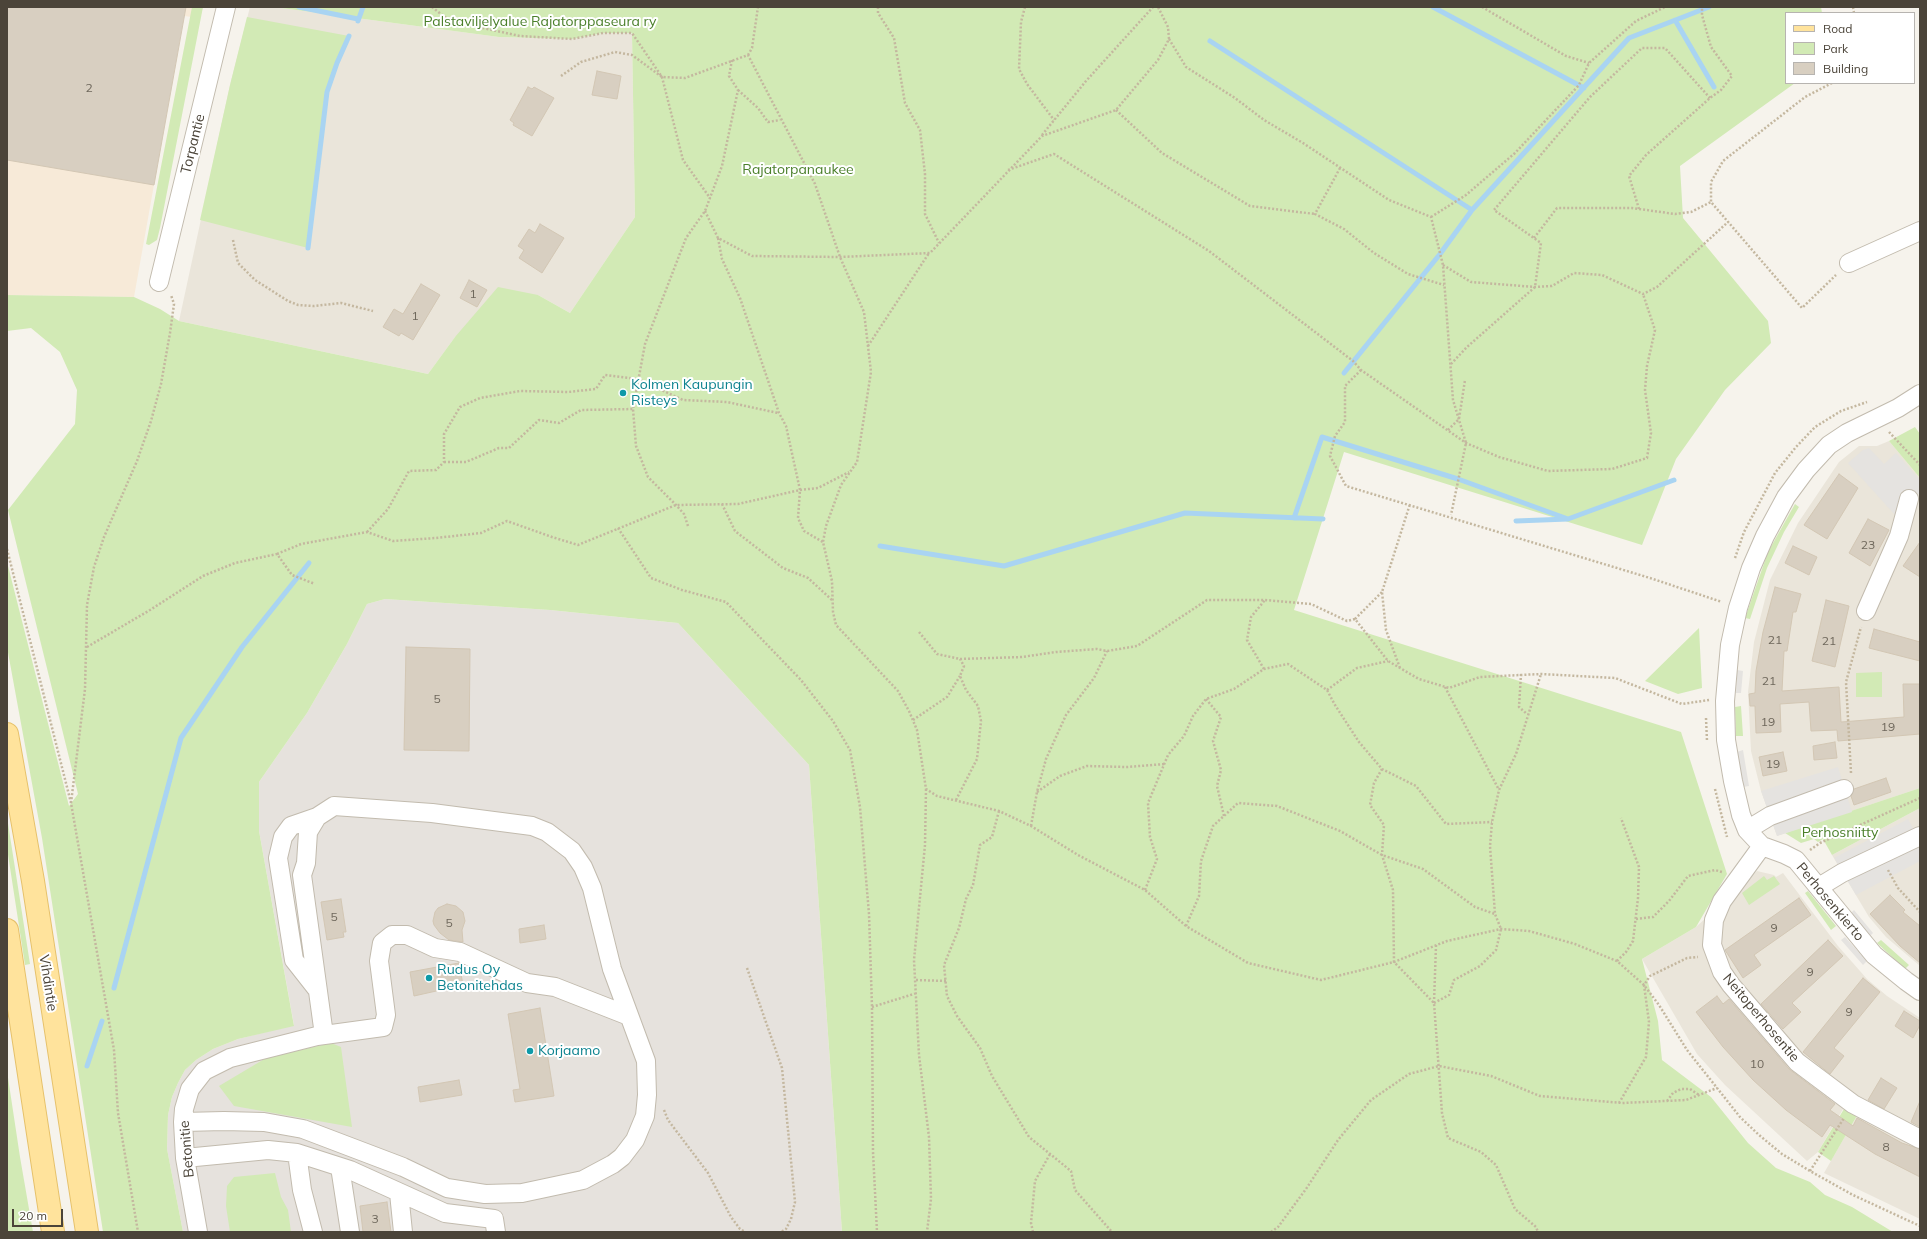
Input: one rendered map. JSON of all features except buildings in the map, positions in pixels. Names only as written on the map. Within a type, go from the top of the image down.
[{"type":"main road","name":"Vihdintie","points":[[7,734],[33,881],[87,1232]]},
{"type":"main road","points":[[7,930],[53,1232]]},
{"type":"street","name":"Torpantie","points":[[160,280],[226,7]]},
{"type":"street","points":[[1849,263],[1920,231]]},
{"type":"street","name":"Perhosenkierto","points":[[1920,394],[1829,445],[1806,470],[1786,497],[1753,562],[1738,608],[1730,645],[1725,701],[1726,740],[1733,781],[1741,815],[1747,830],[1762,846],[1796,860],[1874,955],[1906,981],[1920,990]]},
{"type":"street","points":[[1866,611],[1899,536],[1909,499]]},
{"type":"street","points":[[1747,830],[1770,816],[1844,789]]},
{"type":"street","points":[[183,1122],[224,1120],[264,1122],[303,1130],[403,1167],[447,1188],[486,1194],[522,1193],[583,1180],[613,1164],[622,1157],[635,1140],[645,1116],[648,1095],[646,1061],[612,968],[592,888],[583,868],[572,851],[547,832],[532,826],[432,813],[334,806],[318,817],[291,826],[283,837],[278,858],[294,960],[317,989]]},
{"type":"street","points":[[318,817],[308,832],[306,863],[302,875],[317,989],[321,1036]]},
{"type":"street","points":[[1819,887],[1842,873],[1920,836]]},
{"type":"street","name":"Neitoperhosentie","points":[[1762,846],[1722,901],[1714,920],[1712,936],[1715,956],[1722,972],[1731,985],[1797,1062],[1853,1104],[1920,1139]]},
{"type":"street","name":"Betonitie","points":[[198,1232],[185,1158],[183,1122],[184,1109],[190,1089],[204,1071],[230,1058],[321,1036],[383,1027],[386,1015],[379,961],[382,943],[392,936],[407,935],[436,948],[460,952],[527,983],[555,987],[629,1016]]},
{"type":"street","points":[[185,1158],[268,1150],[297,1153],[340,1167],[445,1213],[494,1220],[496,1232]]},
{"type":"street","points":[[297,1153],[302,1190],[313,1232]]},
{"type":"street","points":[[205,1156],[200,1171],[210,1232]]},
{"type":"street","points":[[340,1167],[350,1232]]},
{"type":"street","points":[[399,1193],[403,1232]]},
{"type":"path","points":[[432,7],[450,21],[520,36],[572,39],[603,33],[632,33],[662,77],[683,160],[710,198]]},
{"type":"path","points":[[560,76],[581,62],[615,52],[632,55],[662,77],[685,78],[748,55],[752,48],[758,7]]},
{"type":"path","points":[[878,7],[878,13],[894,38],[905,103],[920,130],[925,174],[926,214],[939,243]]},
{"type":"path","points":[[1025,7],[1021,22],[1019,69],[1027,84],[1054,120]]},
{"type":"path","points":[[868,346],[930,253],[1042,136],[1086,81],[1154,7]]},
{"type":"path","points":[[1042,136],[1116,110],[1158,60],[1168,39],[1168,27],[1158,7]]},
{"type":"path","points":[[1482,7],[1566,56],[1589,63]]},
{"type":"path","points":[[1431,218],[1466,195],[1515,153],[1579,85],[1589,63],[1636,21],[1665,7]]},
{"type":"path","points":[[1639,209],[1629,176],[1646,155],[1721,90],[1732,76],[1711,47],[1702,15],[1702,7]]},
{"type":"path","points":[[1168,39],[1186,67],[1235,98],[1264,120],[1303,143],[1389,200],[1431,218]]},
{"type":"path","points":[[1450,364],[1535,287],[1541,243],[1494,210],[1590,97],[1642,48],[1665,48],[1710,98]]},
{"type":"path","points":[[748,55],[780,120],[815,184],[840,257],[864,312],[871,372],[857,462],[841,485],[826,526],[823,542],[828,557],[832,581],[833,612],[836,625],[898,691],[917,730],[926,789],[925,845],[914,960],[917,993],[919,1055],[929,1137],[931,1199],[927,1232]]},
{"type":"path","points":[[730,61],[729,76],[738,90],[758,108],[768,122],[780,120]]},
{"type":"path","points":[[1830,84],[1805,97],[1723,161],[1711,182],[1710,202],[1802,308],[1849,263]]},
{"type":"path","points":[[688,526],[684,514],[648,477],[636,446],[633,409],[645,344],[686,238],[705,211],[722,166],[738,90]]},
{"type":"path","points":[[1116,110],[1162,153],[1250,206],[1315,214],[1344,230],[1374,253],[1408,274],[1444,285]]},
{"type":"path","points":[[1008,170],[1054,154],[1209,251],[1353,361],[1361,370],[1466,442],[1499,457],[1548,471],[1612,468],[1647,458],[1651,433],[1645,390],[1647,366],[1655,330],[1643,294],[1602,276],[1574,273],[1552,286],[1535,287],[1471,282],[1443,265]]},
{"type":"path","points":[[1315,214],[1340,168]]},
{"type":"path","points":[[1534,238],[1557,208],[1639,209],[1675,214],[1691,212],[1710,202]]},
{"type":"path","points":[[705,211],[718,238],[722,259],[740,298],[779,413],[786,426],[800,490],[798,518],[804,531],[823,542]]},
{"type":"path","points":[[1431,218],[1443,265],[1453,400],[1466,442],[1451,515]]},
{"type":"path","points":[[1643,294],[1657,287],[1728,222]]},
{"type":"path","points":[[718,238],[752,256],[840,257],[930,253]]},
{"type":"path","points":[[233,240],[238,263],[255,280],[288,301],[298,305],[314,306],[342,303],[373,311]]},
{"type":"path","points":[[71,803],[84,689],[87,605],[94,567],[104,537],[137,461],[161,384],[174,304],[171,296],[160,280]]},
{"type":"path","points":[[1361,370],[1345,386],[1345,422],[1335,436],[1330,456],[1346,486],[1410,504],[1650,578],[1738,608]]},
{"type":"path","points":[[367,532],[388,509],[409,471],[436,470],[444,462],[444,434],[460,407],[480,398],[520,391],[568,392],[596,389],[604,375],[638,379],[683,400],[727,402],[779,413]]},
{"type":"path","points":[[1448,430],[1459,418],[1466,380]]},
{"type":"path","points":[[444,462],[466,462],[499,448],[510,448],[539,420],[559,423],[581,410],[633,409]]},
{"type":"path","points":[[1878,418],[1890,434],[1920,465]]},
{"type":"path","points":[[86,647],[203,576],[235,563],[277,554],[301,544],[367,532],[393,541],[481,533],[507,521],[552,538],[578,545],[676,505],[738,504],[800,490],[818,488],[851,472]]},
{"type":"path","points":[[722,504],[735,531],[782,568],[808,578],[832,600]]},
{"type":"path","points":[[1400,668],[1386,630],[1382,592],[1410,504]]},
{"type":"path","points":[[618,528],[650,578],[682,590],[726,602],[801,680],[833,721],[850,750],[861,815],[869,914],[872,1007],[873,1152],[877,1232]]},
{"type":"path","points":[[7,549],[71,803],[114,1050],[118,1114],[138,1232]]},
{"type":"path","points":[[277,554],[292,575],[315,584]]},
{"type":"path","points":[[919,632],[938,654],[960,659],[1022,657],[1056,652],[1096,649],[1107,650],[1137,646],[1207,600],[1265,600],[1311,604],[1347,621],[1356,619],[1382,592]]},
{"type":"path","points":[[1264,669],[1247,640],[1251,616],[1265,600]]},
{"type":"path","points":[[1844,789],[1851,782],[1846,682],[1866,611]]},
{"type":"path","points":[[1356,619],[1388,662],[1419,679],[1445,687],[1450,688],[1480,677],[1541,674],[1615,678],[1682,704],[1700,701],[1725,701]]},
{"type":"path","points":[[1031,826],[1037,792],[1046,759],[1066,715],[1094,678],[1107,650]]},
{"type":"path","points":[[913,720],[947,697],[960,676],[964,666],[960,659]]},
{"type":"path","points":[[1327,690],[1357,668],[1388,662]]},
{"type":"path","points":[[1145,890],[1157,859],[1150,837],[1148,803],[1168,755],[1184,736],[1193,716],[1206,699],[1234,689],[1264,669],[1288,664],[1327,690],[1359,742],[1382,769],[1416,786],[1446,824],[1492,822]]},
{"type":"path","points":[[1521,674],[1519,707],[1528,714]]},
{"type":"path","points":[[1434,1003],[1449,995],[1454,980],[1480,966],[1496,950],[1501,929],[1495,914],[1490,846],[1492,822],[1499,790],[1516,754],[1541,674]]},
{"type":"path","points":[[956,800],[977,759],[981,721],[978,706],[966,690],[960,676]]},
{"type":"path","points":[[1445,687],[1499,790]]},
{"type":"path","points":[[1206,699],[1221,717],[1213,741],[1221,770],[1217,786],[1224,817]]},
{"type":"path","points":[[1037,792],[1060,776],[1087,766],[1127,767],[1165,764]]},
{"type":"path","points":[[1382,769],[1374,783],[1370,805],[1384,825],[1382,855],[1393,890],[1394,962],[1434,1003]]},
{"type":"path","points":[[926,789],[937,796],[999,811],[1031,826],[1078,855],[1145,890],[1186,926],[1248,963],[1321,980],[1394,962],[1447,941],[1501,929],[1529,931],[1575,944],[1617,961],[1644,985],[1687,1050],[1740,1117],[1760,1135],[1782,1154],[1810,1171],[1854,1195],[1920,1226]]},
{"type":"path","points":[[1820,843],[1920,798]]},
{"type":"path","points":[[1186,926],[1199,896],[1201,861],[1213,826],[1238,803],[1277,806],[1340,831],[1382,855],[1423,869],[1475,907],[1495,914]]},
{"type":"path","points":[[999,811],[992,837],[980,845],[973,885],[966,899],[960,928],[944,965],[947,996],[957,1016],[980,1048],[992,1076],[1029,1137],[1071,1171],[1075,1190],[1112,1232]]},
{"type":"path","points":[[1617,961],[1626,952],[1633,940],[1638,898],[1639,867],[1620,818]]},
{"type":"path","points":[[1879,856],[1898,888],[1920,912]]},
{"type":"path","points":[[1636,919],[1653,917],[1669,901],[1688,876],[1715,870],[1739,876]]},
{"type":"path","points":[[1436,945],[1434,1003],[1442,1113],[1448,1138],[1481,1152],[1496,1165],[1515,1209],[1536,1227],[1538,1232]]},
{"type":"path","points":[[1619,1103],[1646,1057],[1650,1022],[1644,985],[1650,976],[1687,958],[1715,956]]},
{"type":"path","points":[[747,968],[782,1068],[795,1202],[792,1219],[786,1229],[781,1232]]},
{"type":"path","points":[[916,980],[946,980]]},
{"type":"path","points":[[872,1007],[917,993]]},
{"type":"path","points":[[1271,1232],[1306,1189],[1338,1140],[1371,1100],[1409,1074],[1439,1066],[1491,1076],[1540,1096],[1619,1103],[1686,1100],[1717,1088]]},
{"type":"path","points":[[1666,1101],[1673,1093],[1681,1089],[1690,1089],[1700,1095]]},
{"type":"path","points":[[1810,1171],[1853,1104]]},
{"type":"path","points":[[662,1105],[668,1120],[708,1173],[732,1217],[740,1229],[745,1232]]},
{"type":"path","points":[[1033,1232],[1032,1223],[1035,1182],[1050,1154]]},
{"type":"shaded area","points":[[7,7],[203,7],[200,18],[184,16],[134,297],[7,295]]},
{"type":"shaded area","points":[[250,7],[274,7],[499,37],[572,39],[603,33],[632,33],[635,217],[570,313],[538,295],[455,337],[428,374],[179,321],[230,85]]},
{"type":"shaded area","points":[[1889,441],[1920,478],[1920,788],[1777,836],[1761,791],[1751,751],[1748,692],[1754,642],[1770,580],[1798,523],[1839,462],[1859,446],[1877,446]]},
{"type":"shaded area","points":[[1869,448],[1884,464],[1896,453],[1920,480],[1920,493],[1895,515],[1848,463],[1863,450]]},
{"type":"shaded area","points":[[385,599],[550,610],[678,623],[809,765],[842,1232],[183,1232],[167,1149],[168,1115],[172,1097],[178,1083],[185,1070],[196,1060],[213,1049],[238,1039],[294,1025],[259,831],[259,782],[307,713],[347,644],[367,604]]},
{"type":"shaded area","points":[[1737,670],[1743,671],[1741,693],[1736,693]]},
{"type":"shaded area","points":[[1743,750],[1749,786],[1743,787],[1737,752]]},
{"type":"shaded area","points":[[1838,767],[1852,812],[1777,836],[1761,791]]},
{"type":"shaded area","points":[[1920,808],[1920,966],[1886,937],[1869,917],[1832,855]]},
{"type":"shaded area","points":[[1908,819],[1920,842],[1920,861],[1856,895],[1834,858]]},
{"type":"shaded area","points":[[1757,871],[1774,875],[1776,877],[1783,873],[1838,946],[1867,979],[1887,996],[1920,1018],[1920,1219],[1824,1173],[1859,1112],[1846,1104],[1818,1152],[1807,1161],[1725,1085],[1697,1054],[1642,959],[1696,927]]},
{"type":"shaded area","points":[[1854,910],[1873,933],[1869,937],[1850,914]]},
{"type":"shaded area","points":[[1845,937],[1867,961],[1863,965],[1841,940]]},
{"type":"green space","points":[[192,7],[203,7],[160,228],[157,240],[149,245],[146,244]]},
{"type":"green space","points":[[274,7],[1821,7],[1822,12],[1785,12],[1785,84],[1794,84],[1680,166],[1683,218],[1768,321],[1771,343],[1725,390],[1676,459],[1642,545],[1344,452],[1294,610],[1681,732],[1727,874],[1696,927],[1642,959],[1658,1021],[1662,1060],[1711,1097],[1748,1143],[1776,1168],[1810,1182],[1825,1195],[1852,1207],[1893,1232],[842,1232],[809,765],[678,623],[550,610],[385,599],[367,604],[347,644],[307,713],[259,782],[259,831],[294,1026],[238,1039],[213,1049],[196,1060],[185,1070],[172,1097],[168,1115],[167,1149],[183,1232],[103,1232],[42,838],[7,647],[7,562],[69,806],[78,794],[8,510],[75,424],[77,390],[60,352],[31,328],[7,331],[7,295],[134,297],[160,309],[179,321],[428,374],[455,337],[498,287],[538,295],[570,313],[635,217],[632,33],[603,33],[572,39],[499,37]]},
{"type":"green space","points":[[247,17],[349,36],[337,63],[327,92],[308,248],[200,220],[230,85]]},
{"type":"green space","points":[[1915,427],[1920,434],[1920,478],[1889,441]]},
{"type":"green space","points":[[1795,504],[1799,507],[1784,532],[1767,568],[1750,619],[1745,618],[1768,552]]},
{"type":"green space","points":[[1699,628],[1702,688],[1678,694],[1645,681]]},
{"type":"green space","points":[[1882,672],[1882,697],[1856,697],[1856,673]]},
{"type":"green space","points":[[1741,706],[1743,736],[1736,736],[1735,707]]},
{"type":"green space","name":"Perhosniitty","points":[[1920,788],[1920,808],[1832,855],[1823,839],[1818,842],[1814,839],[1801,843],[1785,833]]},
{"type":"green space","points":[[7,817],[30,964],[25,965],[7,848]]},
{"type":"green space","points":[[1764,876],[1767,880],[1774,876],[1780,884],[1749,905],[1742,893]]},
{"type":"green space","points":[[1808,891],[1836,926],[1831,930],[1805,893]]},
{"type":"green space","points":[[1881,940],[1909,965],[1905,969],[1877,943]]},
{"type":"green space","points":[[331,1043],[341,1047],[352,1127],[234,1106],[219,1086],[266,1058]]},
{"type":"green space","points":[[7,1071],[20,1157],[33,1232],[7,1232]]},
{"type":"green space","points":[[1847,1104],[1859,1112],[1831,1161],[1818,1152]]},
{"type":"green space","points":[[275,1173],[281,1197],[288,1210],[291,1232],[230,1232],[226,1206],[227,1186],[234,1177]]},
{"type":"waterway","points":[[299,7],[358,19]]},
{"type":"waterway","points":[[358,21],[363,7]]},
{"type":"waterway","points":[[1433,7],[1584,88]]},
{"type":"waterway","points":[[1210,41],[1472,210],[1629,38],[1709,7]]},
{"type":"waterway","points":[[1675,20],[1714,87]]},
{"type":"waterway","points":[[308,248],[327,92],[337,63],[349,36]]},
{"type":"waterway","points":[[1344,373],[1440,254],[1472,210]]},
{"type":"waterway","points":[[1294,518],[1322,437],[1458,479],[1568,519]]},
{"type":"waterway","points":[[1516,521],[1568,519],[1674,480]]},
{"type":"waterway","points":[[880,546],[1004,566],[1185,513],[1323,519]]},
{"type":"waterway","points":[[114,988],[181,738],[242,647],[309,563]]},
{"type":"waterway","points":[[87,1066],[102,1021]]},
{"type":"place","name":"Kolmen Kaupungin Risteys","points":[[623,393]]},
{"type":"place","name":"Rudus Oy Betonitehdas","points":[[429,978]]},
{"type":"place","name":"Korjaamo","points":[[530,1051]]},
{"type":"park label","name":"Palstaviljelyalue Rajatorppaseura ry","points":[[540,22]]},
{"type":"park label","name":"Rajatorpanaukee","points":[[798,170]]}]
